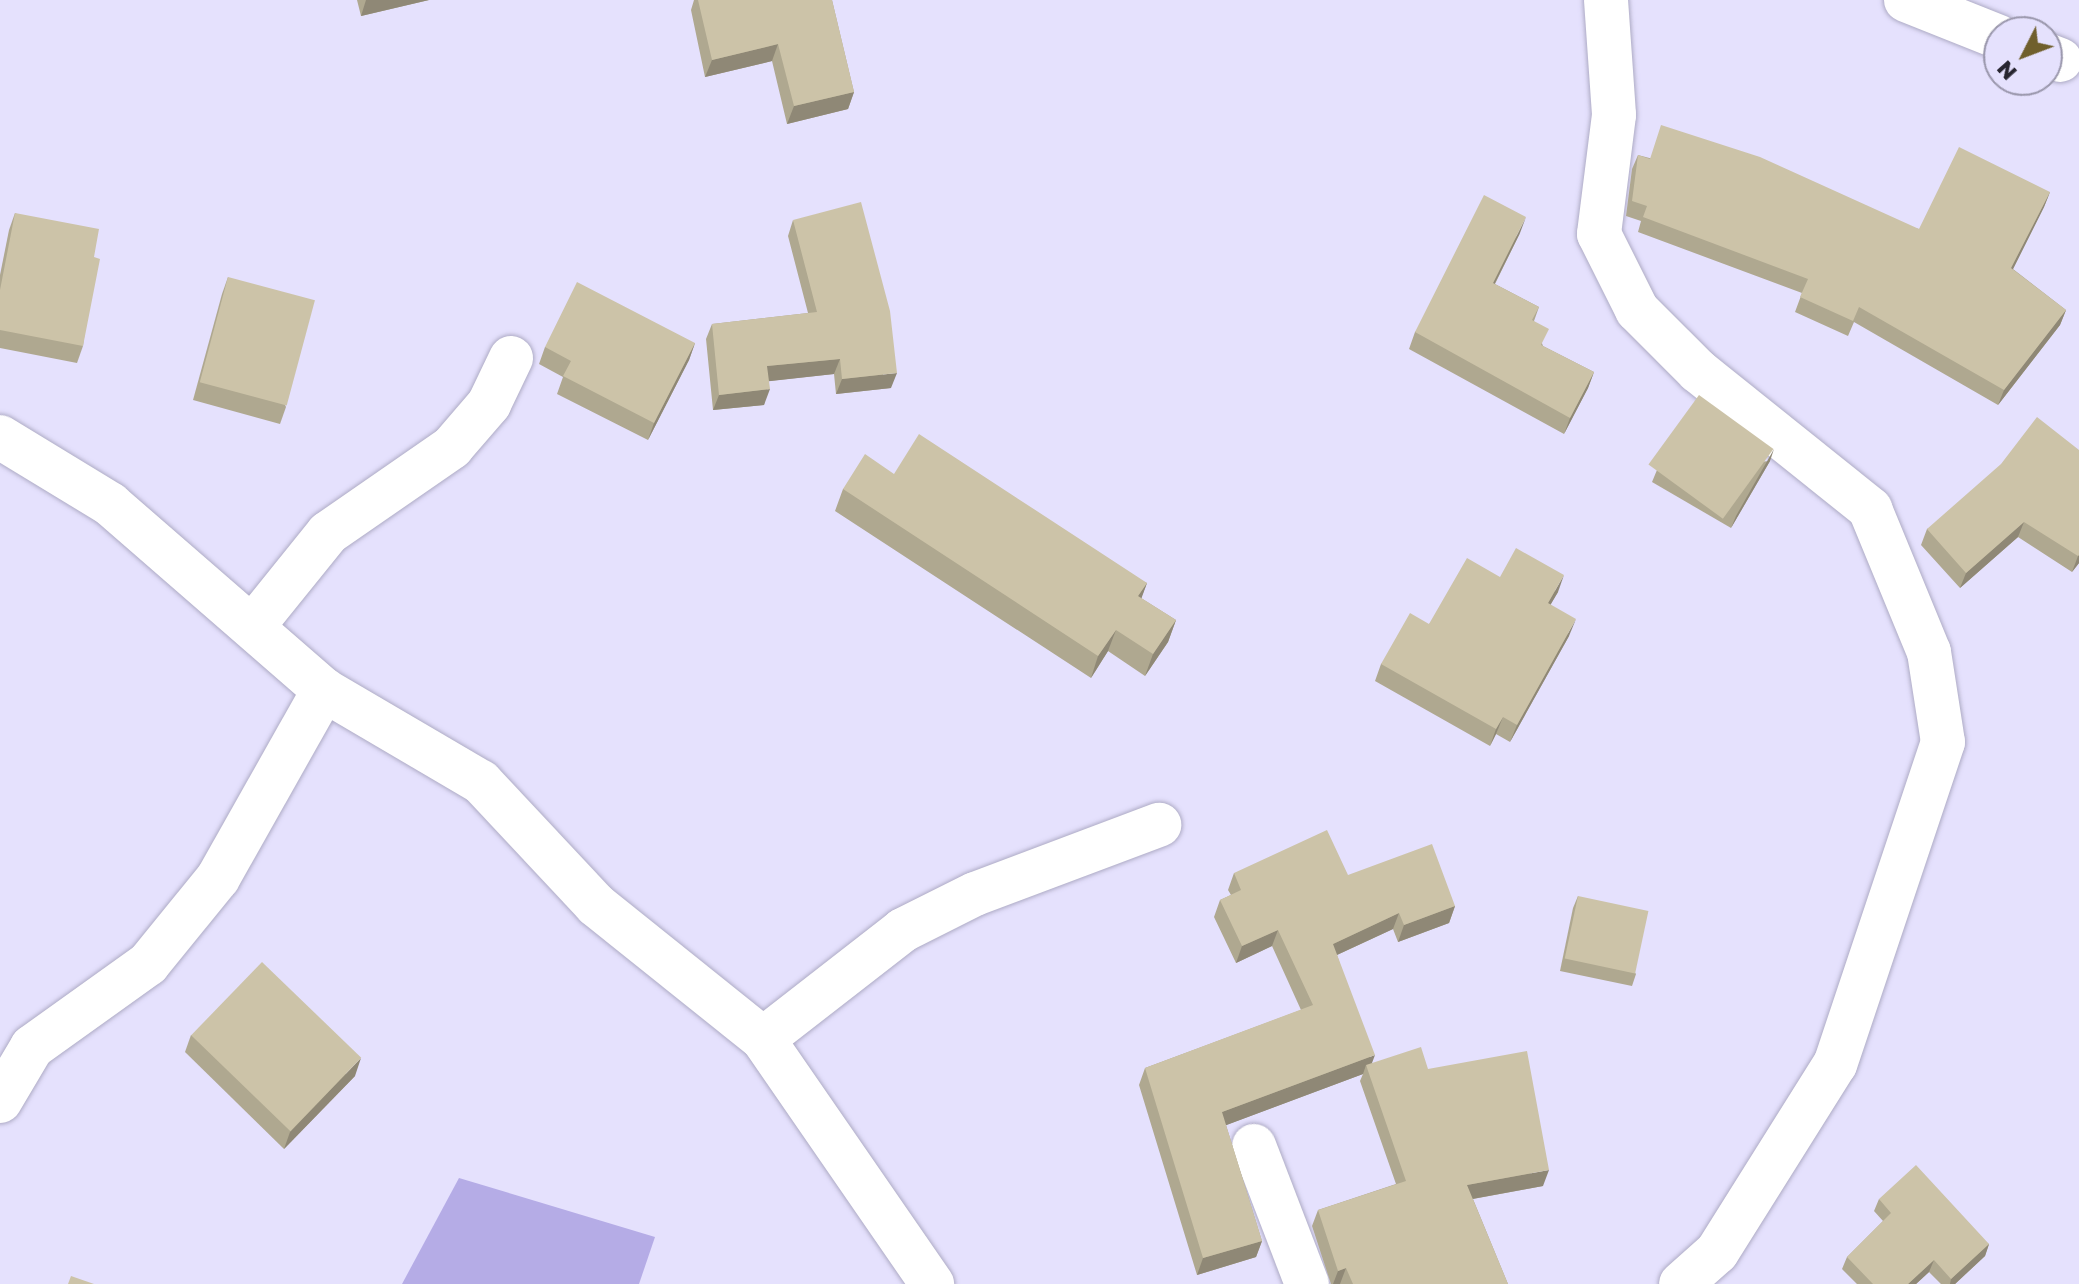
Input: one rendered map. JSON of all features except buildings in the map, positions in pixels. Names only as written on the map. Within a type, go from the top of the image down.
[{"type":"street","points":[[1606,0],[1614,115],[1599,234],[1637,310],[1698,371],[1870,509],[1929,652],[1943,742],[1835,1064],[1717,1252],[1681,1284]]},
{"type":"street","points":[[1906,0],[1983,31]]},
{"type":"street","points":[[253,626],[328,533],[452,447],[489,404],[511,358]]},
{"type":"street","points":[[0,437],[110,504],[324,690],[481,782],[596,905],[763,1039],[932,1284]]},
{"type":"street","points":[[0,1101],[32,1047],[148,964],[218,878],[324,690]]},
{"type":"street","points":[[763,1039],[903,930],[975,894],[1159,825]]},
{"type":"street","points":[[1254,1146],[1307,1284]]},
{"type":"shaded area","points":[[459,1178],[655,1237],[639,1284],[402,1284]]}]
